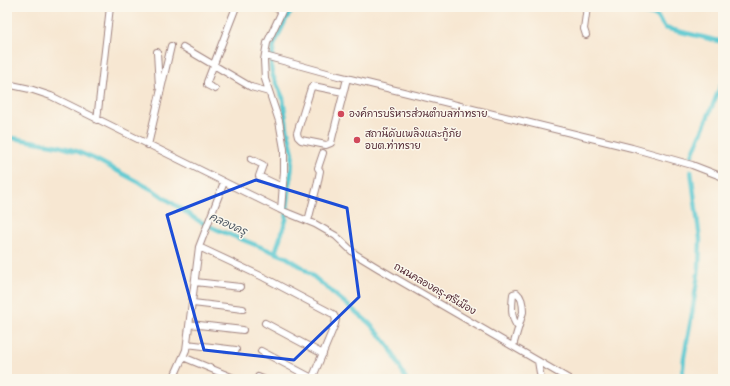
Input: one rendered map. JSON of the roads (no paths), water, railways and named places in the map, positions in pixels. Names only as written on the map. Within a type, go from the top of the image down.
[{"type":"street","points":[[97,120],[110,7]]},
{"type":"street","points":[[215,89],[207,84],[236,7]]},
{"type":"street","points":[[274,7],[283,9],[267,43],[264,70],[269,92],[278,116],[284,149],[282,210]]},
{"type":"street","points":[[586,36],[584,29],[587,7]]},
{"type":"street","points":[[148,145],[171,46]]},
{"type":"street","points":[[183,47],[252,87],[269,92]]},
{"type":"street","points":[[157,52],[160,91]]},
{"type":"street","points":[[266,57],[639,150],[708,170],[723,177]]},
{"type":"street","points":[[343,92],[316,85],[311,88],[298,133],[298,137],[301,140],[326,145],[331,143],[347,78]]},
{"type":"street","name":"ถนนคลองครุ-ศรีเมือง","points":[[7,84],[42,92],[224,182],[308,221],[336,236],[355,254],[378,268],[569,379]]},
{"type":"street","points":[[308,221],[320,171],[318,168],[324,153]]},
{"type":"street","points":[[251,159],[263,165],[259,176],[282,187]]},
{"type":"street","points":[[184,379],[174,377],[187,344],[200,247],[224,182]]},
{"type":"street","points":[[200,247],[333,314],[336,318],[335,324],[312,379],[261,351]]},
{"type":"street","points":[[195,282],[240,287]]},
{"type":"street","points":[[193,303],[243,309]]},
{"type":"street","points":[[265,323],[323,354]]},
{"type":"street","points":[[190,324],[243,330]]},
{"type":"street","points":[[513,346],[518,327]]},
{"type":"street","points":[[187,344],[236,350]]},
{"type":"street","points":[[183,357],[236,379]]},
{"type":"street","points":[[538,361],[541,379]]},
{"type":"waterway","points":[[275,253],[286,220],[293,153],[287,128],[283,98],[273,76],[271,67],[274,45],[286,19],[294,7]]},
{"type":"waterway","points":[[619,7],[657,16],[665,28],[723,42]]},
{"type":"waterway","points":[[692,155],[723,80]]},
{"type":"waterway","name":"คลองครุ","points":[[7,137],[59,146],[95,159],[153,190],[199,221],[286,257],[302,267],[369,323],[390,348],[406,379]]},
{"type":"waterway","points":[[682,379],[684,357],[699,268],[700,239],[691,171]]},
{"type":"place","name":"องค์การบริหารส่วนตำบลท่าทราย","points":[[341,114]]},
{"type":"place","name":"สถานีดับเพลิงและกู้ภัย อบต.ท่าทราย","points":[[357,140]]}]
